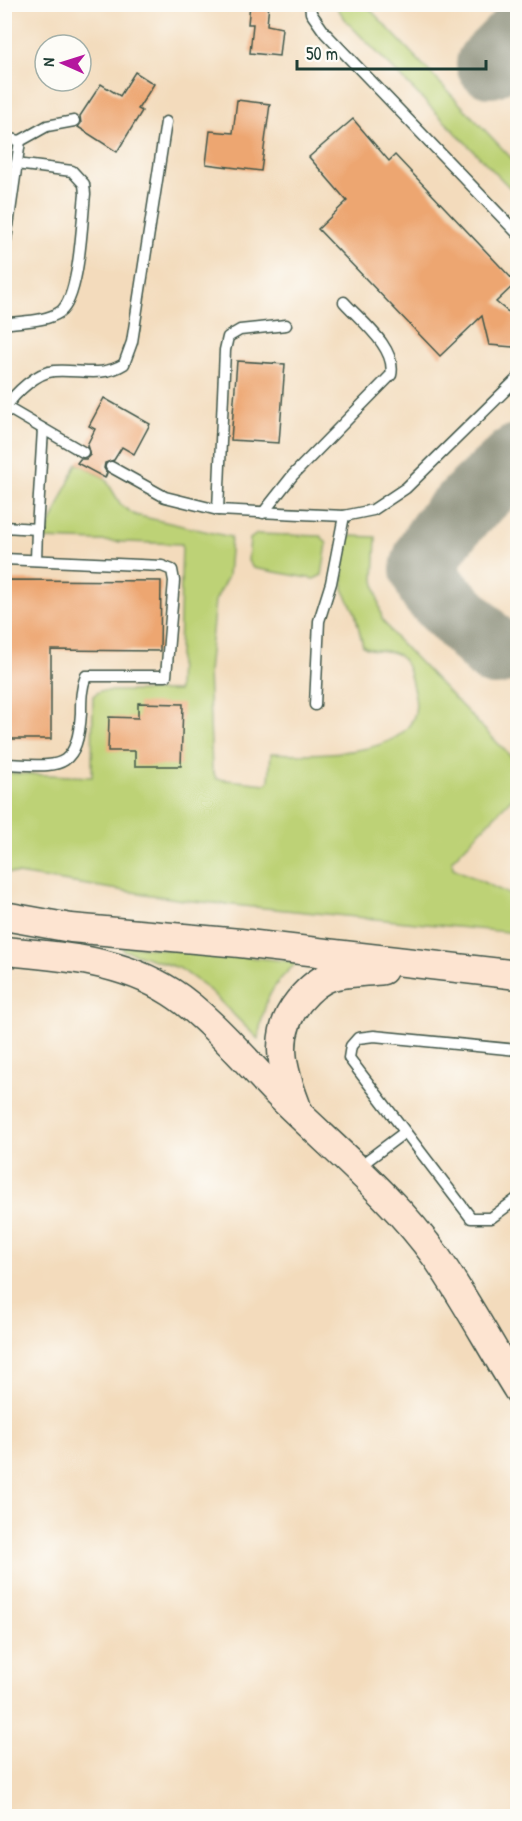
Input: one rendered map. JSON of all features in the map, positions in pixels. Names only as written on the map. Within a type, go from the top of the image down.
[{"type":"street","points":[[4,916],[70,927],[240,943],[511,977]]},
{"type":"street","points":[[4,951],[67,956],[127,970],[171,992],[217,1032],[300,1116],[357,1169],[436,1258],[518,1390]]},
{"type":"street","points":[[300,1116],[284,1073],[280,1042],[290,1012],[309,988],[330,977],[436,966]]},
{"type":"lane","points":[[310,4],[311,13],[325,33],[518,234]]},
{"type":"lane","points":[[4,137],[20,141],[47,126],[74,121]]},
{"type":"lane","points":[[83,452],[5,406],[38,376],[52,370],[103,373],[124,364],[132,342],[166,122]]},
{"type":"lane","points":[[4,254],[20,141]]},
{"type":"lane","points":[[4,324],[46,317],[61,312],[69,299],[75,278],[85,194],[84,184],[72,171],[16,164]]},
{"type":"lane","points":[[263,513],[293,475],[391,375],[393,364],[387,351],[344,302]]},
{"type":"lane","points":[[218,510],[225,350],[228,337],[240,330],[286,325]]},
{"type":"lane","points":[[111,467],[165,496],[218,510],[344,516],[374,510],[406,488],[518,378]]},
{"type":"lane","points":[[36,560],[43,429]]},
{"type":"lane","points":[[315,705],[319,621],[331,583],[344,516]]},
{"type":"lane","points":[[4,527],[37,529]]},
{"type":"lane","points":[[4,559],[162,566],[172,570],[174,581],[166,676],[158,678],[86,676],[82,686],[79,734],[73,753],[64,763],[4,764]]},
{"type":"lane","points":[[518,1050],[374,1036],[358,1038],[351,1046],[349,1058],[471,1218],[490,1218],[518,1198]]},
{"type":"lane","points":[[357,1169],[405,1132]]},
{"type":"green space","points":[[335,5],[366,5],[517,164],[517,195],[348,23]]},
{"type":"green space","points":[[77,463],[105,478],[121,505],[135,515],[231,537],[228,576],[215,601],[208,672],[212,770],[217,779],[266,784],[269,781],[271,753],[338,753],[364,749],[387,742],[405,730],[415,714],[414,692],[407,667],[402,658],[394,653],[363,646],[355,613],[343,589],[344,545],[350,536],[376,537],[374,580],[382,619],[394,636],[517,763],[517,793],[452,860],[453,868],[517,898],[517,933],[183,900],[5,872],[4,773],[92,777],[93,696],[100,691],[178,691],[182,544],[44,539]]},
{"type":"green space","points":[[257,534],[321,536],[327,544],[322,575],[314,579],[253,568],[248,561],[250,539]]},
{"type":"green space","points":[[122,945],[298,962],[280,979],[269,996],[258,1039],[206,987],[179,968],[123,950]]},
{"type":"building","points":[[250,4],[269,4],[267,25],[282,28],[279,56],[250,53],[253,24],[248,24]]},
{"type":"building","points":[[135,72],[154,84],[138,109],[142,111],[117,152],[78,127],[81,123],[80,116],[101,84],[120,96]]},
{"type":"building","points":[[237,100],[270,104],[261,171],[206,164],[210,131],[233,133]]},
{"type":"building","points":[[353,119],[389,161],[395,155],[516,283],[496,302],[518,320],[518,336],[513,347],[489,345],[482,316],[440,356],[318,229],[347,201],[309,157]]},
{"type":"building","points":[[237,361],[285,364],[279,443],[231,440]]},
{"type":"building","points":[[104,398],[150,424],[134,454],[122,447],[114,460],[105,463],[104,468],[107,473],[105,478],[77,463],[80,459],[86,459],[90,455],[87,445],[95,429],[89,426]]},
{"type":"building","points":[[4,580],[161,581],[160,651],[51,650],[51,739],[4,739]]},
{"type":"building","points":[[138,703],[183,704],[181,766],[135,766],[135,751],[108,751],[109,717],[138,718]]},
{"type":"taxiway","points":[[490,64],[518,36]]},
{"type":"taxiway","points":[[495,652],[433,590],[424,570],[428,555],[449,525],[477,495],[518,458]]}]
